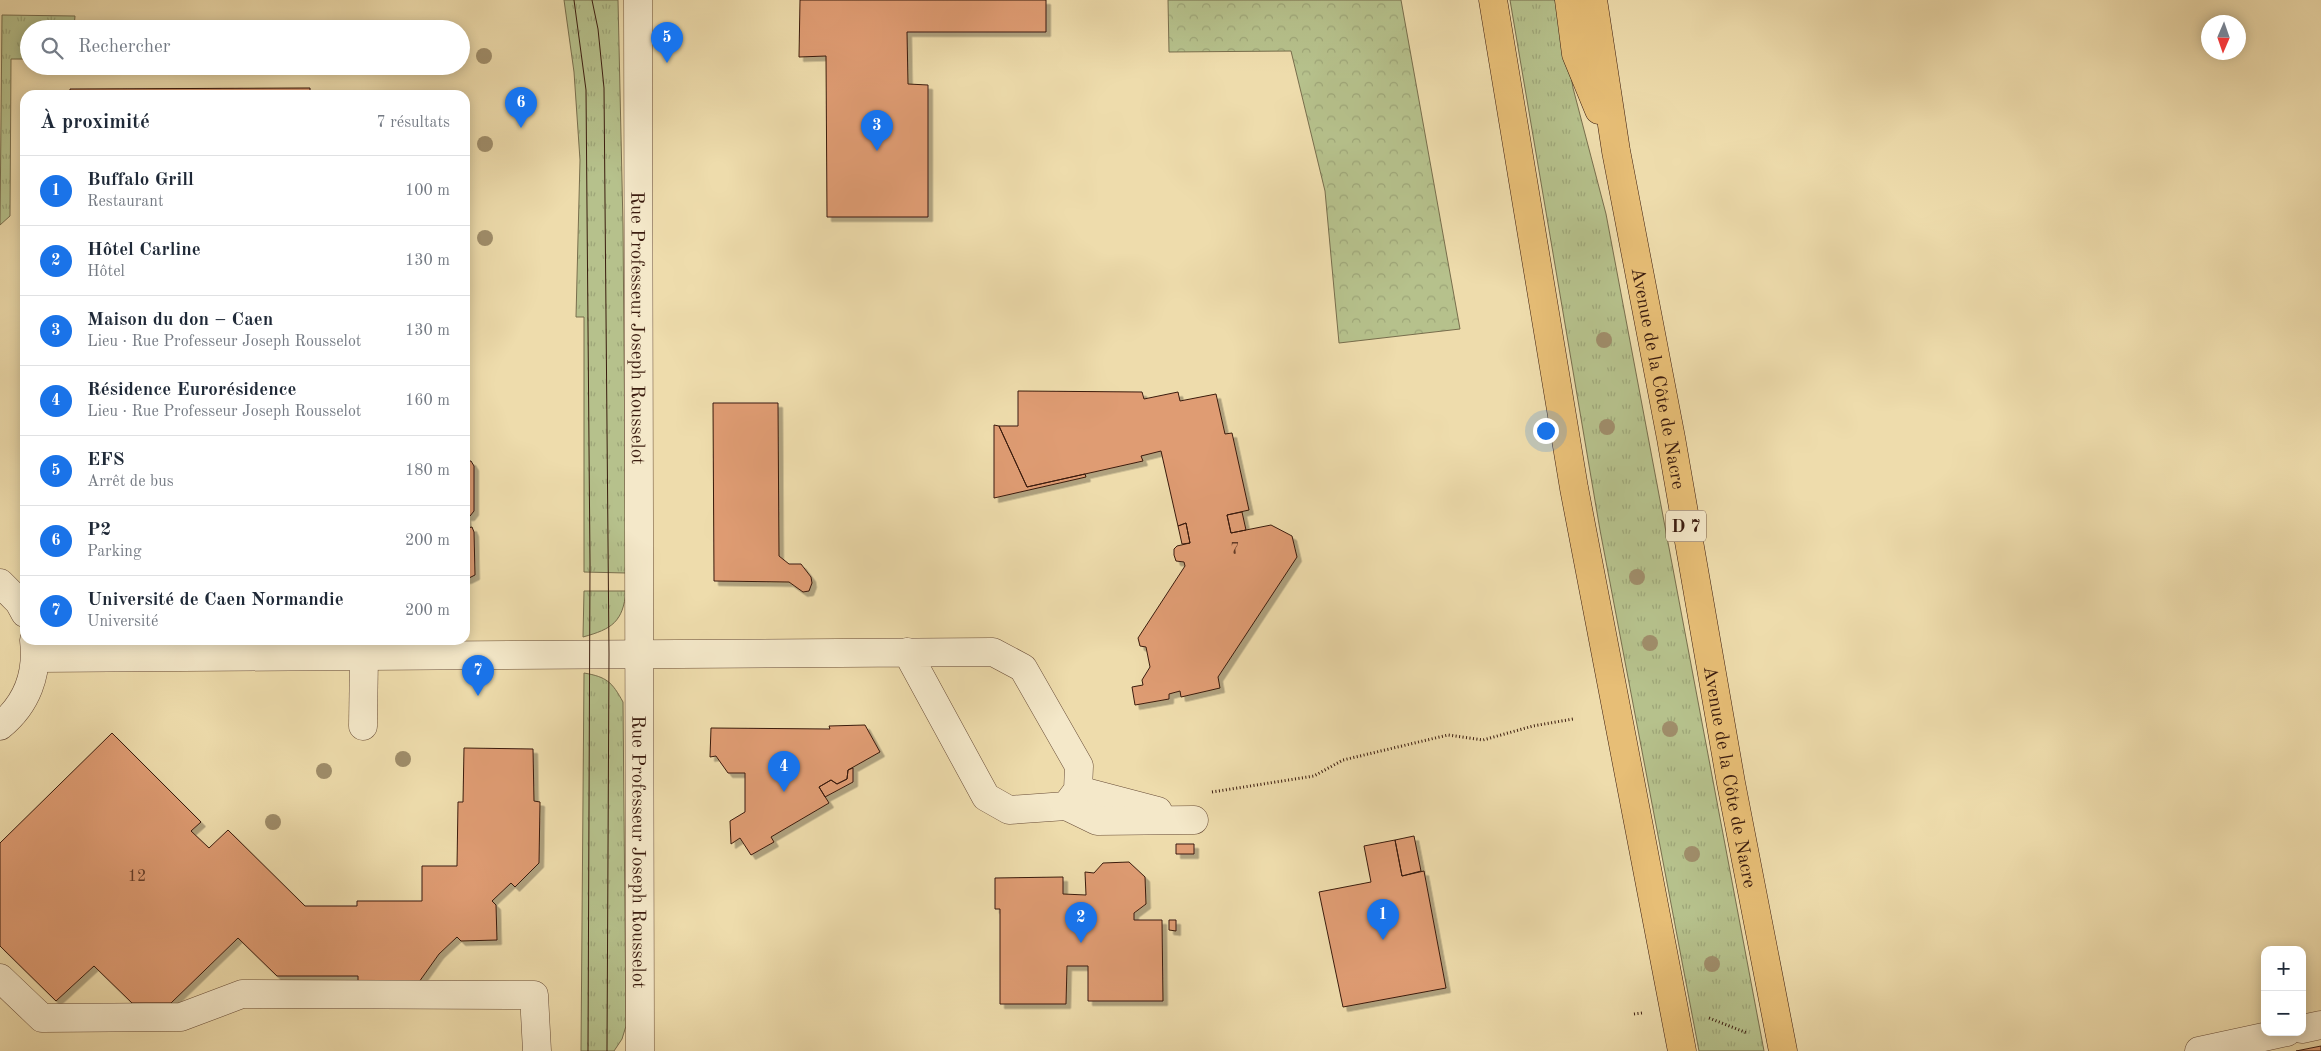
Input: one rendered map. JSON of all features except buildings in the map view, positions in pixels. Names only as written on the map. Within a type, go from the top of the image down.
[{"type":"main road","points":[[1493,0],[1574,488],[1682,1051]]},
{"type":"main road","points":[[1569,0],[1576,54],[1616,151]]},
{"type":"main road","name":"Avenue de la Côte de Nacre","points":[[1593,0],[1616,151],[1671,438],[1731,783],[1783,1051]]},
{"type":"street","name":"Rue Professeur Joseph Rousselot","points":[[638,0],[640,1051]]},
{"type":"street","points":[[0,583],[20,604]]},
{"type":"street","points":[[0,726],[19,707],[32,684],[35,649],[364,656],[907,652],[993,652],[1023,668],[1079,766],[1072,798],[1009,810],[986,797],[907,652]]},
{"type":"street","points":[[363,726],[364,656]]},
{"type":"street","points":[[0,978],[42,1018],[181,1017],[242,994],[534,995],[536,1051]]},
{"type":"street","points":[[2306,1028],[2321,1025]]},
{"type":"street","points":[[2199,1051],[2269,1036]]},
{"type":"path","points":[[1211,792],[1314,776],[1343,760],[1448,736],[1482,740],[1533,726],[1572,719]]},
{"type":"path","points":[[1701,1015],[1750,1034]]},
{"type":"green space","points":[[564,0],[618,0],[623,226],[626,573],[584,572],[584,317],[576,317],[580,160],[574,72]]},
{"type":"green space","points":[[1168,0],[1401,0],[1460,329],[1339,343],[1325,191],[1291,51],[1169,52]]},
{"type":"green space","points":[[1510,0],[1558,0],[1573,88],[1606,214],[1764,1051],[1699,1051],[1600,530]]},
{"type":"green space","points":[[2,15],[75,16],[75,20],[20,20],[20,59],[11,59],[10,216],[0,225]]},
{"type":"green space","points":[[584,591],[626,591],[622,610],[614,623],[602,631],[583,637]]},
{"type":"green space","points":[[584,673],[604,679],[612,685],[623,702],[626,1026],[622,1039],[614,1051],[581,1051]]},
{"type":"tram line","points":[[574,0],[586,90],[590,564],[588,1051]]},
{"type":"tram line","points":[[592,0],[598,29],[604,88],[609,654],[607,1051]]},
{"type":"place","name":"EFS","points":[[667,63]]},
{"type":"place","name":"P2","points":[[521,128]]},
{"type":"place","name":"Maison du don – Caen","points":[[877,151]]},
{"type":"place","name":"Université de Caen Normandie","points":[[478,696]]},
{"type":"place","name":"Résidence Eurorésidence","points":[[784,792]]},
{"type":"place","name":"Buffalo Grill","points":[[1383,940]]},
{"type":"place","name":"Hôtel Carline","points":[[1081,943]]}]
